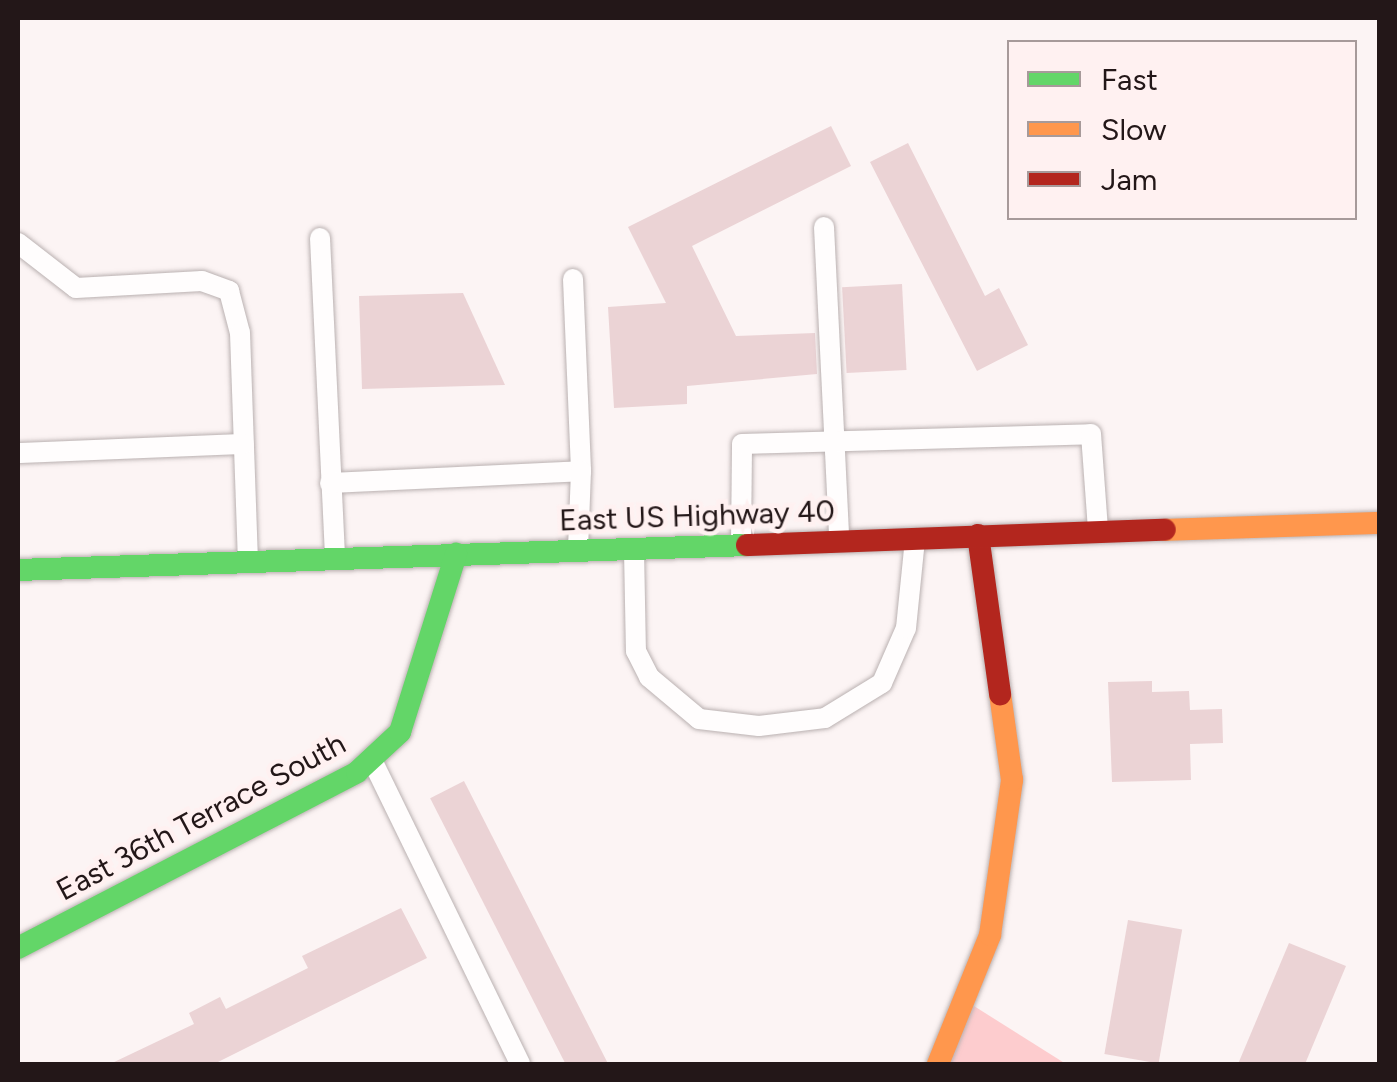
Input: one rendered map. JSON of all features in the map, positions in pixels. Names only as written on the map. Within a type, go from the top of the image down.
[{"type":"main road","name":"East US Highway 40","points":[[18,570],[741,542],[1380,523]]},
{"type":"main road","points":[[938,1064],[990,935],[1012,780],[978,535]]},
{"type":"main road","name":"East 36th Terrace South","points":[[18,948],[371,759],[400,732],[456,554]]},
{"type":"lane","points":[[824,227],[840,540]]},
{"type":"lane","points":[[320,238],[335,558]]},
{"type":"lane","points":[[18,243],[76,288],[202,281],[229,292],[244,444],[248,561]]},
{"type":"lane","points":[[573,278],[580,471],[578,550]]},
{"type":"lane","points":[[741,542],[742,444],[1090,434],[1098,532]]},
{"type":"lane","points":[[18,452],[244,444]]},
{"type":"lane","points":[[330,483],[580,471]]},
{"type":"lane","points":[[634,548],[636,651],[649,678],[699,719],[760,726],[825,718],[882,683],[906,628],[915,537]]},
{"type":"lane","points":[[371,759],[520,1064]]},
{"type":"shaded area","points":[[966,1001],[1066,1064],[933,1064]]},
{"type":"building","points":[[831,126],[851,166],[692,246],[736,336],[815,333],[817,374],[687,386],[687,404],[614,408],[608,307],[666,303],[628,227]]},
{"type":"building","points":[[908,143],[985,296],[999,288],[1028,345],[977,371],[870,162]]},
{"type":"building","points":[[902,284],[907,370],[847,373],[842,287]]},
{"type":"building","points":[[463,293],[505,385],[362,389],[359,296]]},
{"type":"building","points":[[1152,681],[1152,692],[1189,691],[1190,710],[1222,709],[1223,743],[1190,744],[1191,780],[1112,782],[1108,682]]},
{"type":"building","points":[[464,781],[608,1063],[566,1064],[430,798]]},
{"type":"building","points":[[401,908],[427,958],[214,1064],[110,1064],[194,1024],[189,1013],[220,997],[226,1009],[308,968],[302,956]]},
{"type":"building","points":[[1128,920],[1182,930],[1159,1063],[1104,1054]]},
{"type":"building","points":[[1289,943],[1346,966],[1305,1064],[1238,1064]]},
{"type":"traffic: fast","points":[[18,570],[747,545]]},
{"type":"traffic: fast","points":[[18,948],[357,772],[400,732],[456,554]]},
{"type":"traffic: slow","points":[[1165,530],[1380,523]]},
{"type":"traffic: slow","points":[[938,1064],[990,935],[1012,780],[1000,694]]},
{"type":"traffic: jam","points":[[747,545],[1165,530]]},
{"type":"traffic: jam","points":[[978,535],[1000,694]]}]
